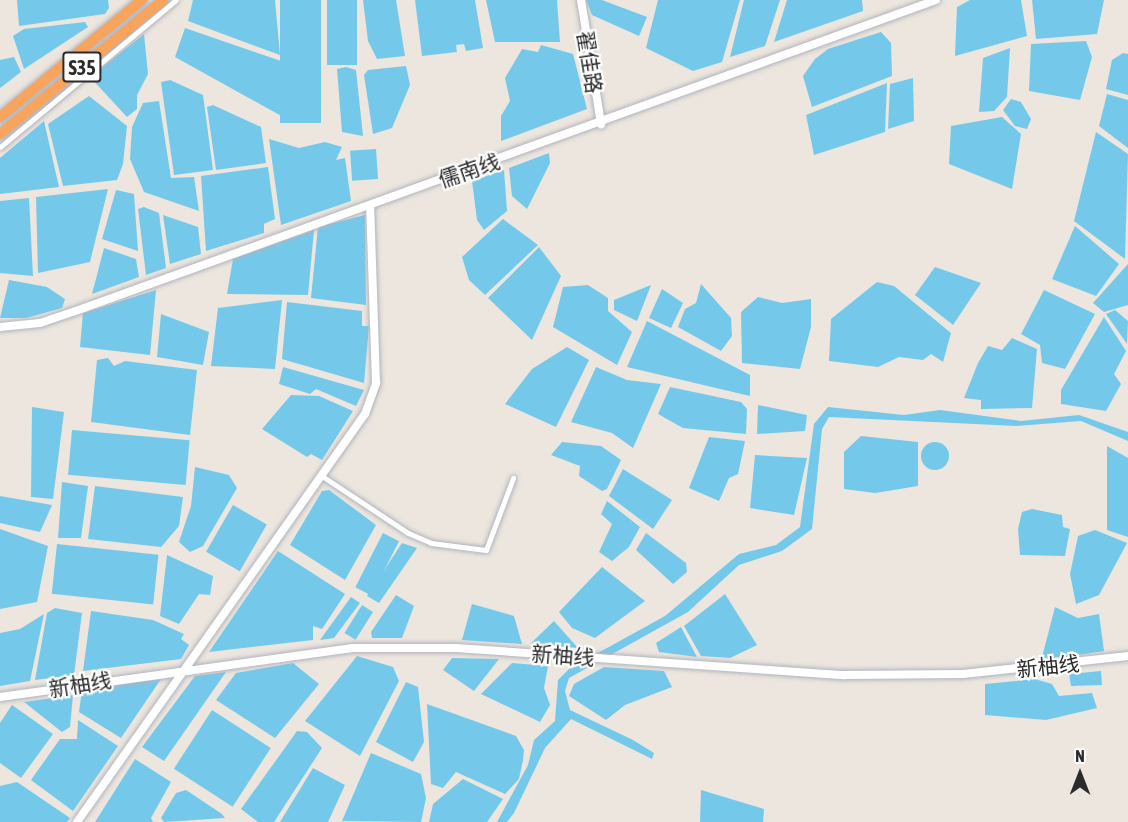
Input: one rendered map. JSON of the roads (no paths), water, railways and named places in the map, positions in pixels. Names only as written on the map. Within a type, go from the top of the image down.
[{"type":"highway","name":"S35","points":[[0,117],[142,0]]},
{"type":"highway","name":"S35","points":[[0,134],[163,0]]},
{"type":"street","points":[[0,147],[176,0]]},
{"type":"street","name":"翟佳路","points":[[581,0],[601,124]]},
{"type":"street","name":"儒南线","points":[[0,327],[40,323],[601,124],[936,0]]},
{"type":"street","points":[[77,822],[183,668],[365,414],[376,383],[370,205]]},
{"type":"street","points":[[321,476],[408,533],[431,543],[486,550],[513,478]]},
{"type":"street","name":"新柚线","points":[[0,697],[183,668],[353,648],[456,648],[854,675],[963,674],[1128,656]]},
{"type":"water","points":[[17,0],[108,0],[109,8],[105,14],[19,26]]},
{"type":"water","points":[[193,0],[275,0],[280,55],[188,21]]},
{"type":"water","points":[[280,0],[321,0],[321,123],[280,123]]},
{"type":"water","points":[[327,0],[357,0],[357,65],[327,65]]},
{"type":"water","points":[[363,0],[396,0],[405,56],[377,59],[368,41]]},
{"type":"water","points":[[415,0],[475,0],[483,48],[466,51],[464,44],[456,45],[457,52],[422,56]]},
{"type":"water","points":[[486,0],[557,0],[560,42],[495,42]]},
{"type":"water","points":[[586,0],[602,0],[647,17],[639,36],[592,15]]},
{"type":"water","points":[[658,0],[740,0],[722,62],[693,71],[646,48]]},
{"type":"water","points":[[744,0],[780,0],[765,46],[730,57]]},
{"type":"water","points":[[787,0],[862,0],[863,11],[774,42]]},
{"type":"water","points":[[970,0],[1021,0],[1027,36],[955,56],[957,7]]},
{"type":"water","points":[[1032,0],[1104,0],[1097,34],[1036,39]]},
{"type":"water","points":[[85,22],[88,27],[24,69],[13,36],[24,29]]},
{"type":"water","points":[[185,28],[284,62],[285,118],[175,57]]},
{"type":"water","points":[[881,32],[891,43],[892,76],[812,107],[803,76],[815,59],[828,49]]},
{"type":"water","points":[[144,34],[148,74],[137,95],[137,109],[127,117],[90,77]]},
{"type":"water","points":[[1086,41],[1092,57],[1080,100],[1029,91],[1031,44]]},
{"type":"water","points":[[541,45],[573,54],[587,109],[501,141],[501,116],[510,101],[505,78],[522,49],[538,52]]},
{"type":"water","points":[[1010,48],[1007,97],[994,111],[979,112],[983,58]]},
{"type":"water","points":[[1123,53],[1128,54],[1128,95],[1106,89],[1112,60]]},
{"type":"water","points":[[14,57],[21,72],[0,88],[0,60]]},
{"type":"water","points":[[406,66],[410,85],[392,128],[373,134],[364,75],[368,70]]},
{"type":"water","points":[[346,67],[356,70],[363,136],[342,132],[337,69]]},
{"type":"water","points":[[913,78],[914,121],[888,129],[890,84]]},
{"type":"water","points":[[170,80],[203,95],[213,170],[174,175],[161,82]]},
{"type":"water","points":[[887,83],[885,132],[814,155],[806,115]]},
{"type":"water","points":[[1107,94],[1128,100],[1128,148],[1099,126]]},
{"type":"water","points":[[89,96],[127,126],[123,164],[117,180],[63,186],[48,124]]},
{"type":"water","points":[[1011,99],[1021,102],[1031,119],[1027,129],[1015,126],[1003,110]]},
{"type":"water","points":[[159,101],[171,178],[194,177],[199,211],[144,192],[130,159],[132,127],[143,103]]},
{"type":"water","points":[[213,105],[261,127],[266,163],[216,170],[207,107]]},
{"type":"water","points":[[1002,117],[1021,134],[1012,189],[949,164],[951,126]]},
{"type":"water","points":[[44,121],[59,187],[0,194],[0,158]]},
{"type":"water","points":[[1096,132],[1128,154],[1125,259],[1074,221]]},
{"type":"water","points":[[269,139],[299,148],[325,142],[342,147],[336,160],[345,158],[351,201],[281,225]]},
{"type":"water","points":[[376,149],[378,179],[352,181],[350,151]]},
{"type":"water","points":[[549,153],[550,163],[527,209],[512,196],[509,168]]},
{"type":"water","points":[[268,167],[275,219],[264,224],[264,233],[206,251],[201,176]]},
{"type":"water","points":[[504,170],[507,211],[484,230],[477,220],[472,181]]},
{"type":"water","points":[[108,189],[90,262],[38,273],[36,197]]},
{"type":"water","points":[[116,190],[134,194],[138,251],[102,239]]},
{"type":"water","points":[[29,198],[33,276],[0,273],[0,201]]},
{"type":"water","points":[[144,207],[159,213],[166,268],[146,275],[138,209]]},
{"type":"water","points":[[163,215],[198,227],[201,254],[170,264]]},
{"type":"water","points":[[365,215],[366,305],[311,298],[318,227]]},
{"type":"water","points":[[503,219],[538,245],[485,295],[469,280],[462,257]]},
{"type":"water","points":[[1075,226],[1119,264],[1096,296],[1052,279]]},
{"type":"water","points":[[314,230],[308,295],[227,294],[233,259]]},
{"type":"water","points":[[539,247],[561,276],[532,340],[488,298]]},
{"type":"water","points":[[104,248],[136,259],[139,277],[92,294]]},
{"type":"water","points":[[1128,264],[1128,305],[1104,312],[1093,303]]},
{"type":"water","points":[[935,267],[981,283],[953,325],[915,295]]},
{"type":"water","points":[[9,280],[47,287],[65,299],[62,308],[26,318],[0,318]]},
{"type":"water","points":[[877,282],[894,286],[951,333],[943,362],[931,354],[923,360],[899,357],[878,367],[829,361],[831,319]]},
{"type":"water","points":[[701,284],[731,318],[732,336],[721,351],[678,327],[685,309],[696,303]]},
{"type":"water","points":[[588,285],[608,298],[608,311],[632,332],[617,365],[553,327],[563,287]]},
{"type":"water","points":[[651,285],[637,321],[614,310],[614,300]]},
{"type":"water","points":[[662,289],[683,303],[671,328],[649,318]]},
{"type":"water","points":[[156,290],[150,355],[80,347],[83,313]]},
{"type":"water","points":[[1044,290],[1095,314],[1065,369],[1042,363],[1040,345],[1021,334]]},
{"type":"water","points":[[758,297],[782,303],[811,299],[811,327],[800,369],[742,363],[741,312]]},
{"type":"water","points":[[282,300],[275,369],[211,366],[218,308]]},
{"type":"water","points":[[287,302],[362,311],[362,326],[369,326],[364,383],[282,359]]},
{"type":"water","points":[[1115,310],[1128,321],[1127,344],[1106,314]]},
{"type":"water","points":[[161,314],[209,332],[203,365],[157,357]]},
{"type":"water","points":[[1104,317],[1126,351],[1114,374],[1121,384],[1106,411],[1061,404],[1061,390]]},
{"type":"water","points":[[647,321],[750,375],[750,396],[627,367]]},
{"type":"water","points":[[1012,338],[1037,349],[1032,408],[981,409],[981,400],[964,398],[978,363],[988,346],[1002,350]]},
{"type":"water","points":[[567,347],[589,360],[556,427],[505,404],[532,369]]},
{"type":"water","points":[[108,358],[114,366],[125,361],[197,370],[190,435],[91,422],[97,360]]},
{"type":"water","points":[[283,367],[364,390],[356,406],[316,389],[310,394],[279,384]]},
{"type":"water","points":[[596,367],[627,380],[661,384],[633,448],[612,433],[571,422]]},
{"type":"water","points":[[670,387],[741,402],[747,409],[746,434],[683,428],[658,414]]},
{"type":"water","points":[[291,395],[319,396],[353,411],[322,460],[311,454],[307,457],[262,429]]},
{"type":"water","points":[[758,405],[807,415],[805,431],[757,434]]},
{"type":"water","points":[[32,407],[64,412],[53,499],[31,497]]},
{"type":"water","points":[[828,407],[904,415],[940,410],[1021,421],[1079,415],[1128,432],[1128,441],[1081,421],[1016,426],[829,417],[822,429],[812,529],[782,551],[739,565],[688,612],[569,678],[565,691],[570,710],[633,740],[654,753],[652,759],[571,719],[545,748],[514,813],[507,822],[497,822],[528,765],[534,740],[555,721],[558,680],[569,669],[665,616],[739,554],[776,545],[800,527],[814,424]]},
{"type":"water","points":[[72,430],[190,440],[186,485],[68,475]]},
{"type":"water","points":[[861,436],[918,442],[918,486],[875,493],[844,489],[844,452]]},
{"type":"water","points":[[709,437],[745,441],[738,474],[729,478],[719,501],[689,488]]},
{"type":"water","points":[[562,442],[601,446],[621,460],[607,489],[602,491],[579,476],[580,466],[551,455]]},
{"type":"water","points":[[935,442],[945,446],[949,456],[945,466],[935,470],[925,466],[921,456],[925,446]]},
{"type":"water","points":[[1107,446],[1128,458],[1128,537],[1107,530]]},
{"type":"water","points":[[755,455],[807,458],[794,515],[750,508]]},
{"type":"water","points":[[195,467],[229,475],[237,488],[203,546],[190,552],[179,542],[191,506]]},
{"type":"water","points":[[623,469],[672,500],[653,529],[609,496]]},
{"type":"water","points":[[62,482],[88,486],[81,538],[58,538]]},
{"type":"water","points":[[95,486],[183,497],[179,526],[161,547],[88,539]]},
{"type":"water","points":[[329,490],[376,525],[345,580],[290,545],[322,491]]},
{"type":"water","points":[[0,496],[52,505],[40,532],[0,523]]},
{"type":"water","points":[[607,501],[640,527],[629,547],[612,561],[599,552],[612,524],[601,514]]},
{"type":"water","points":[[233,505],[267,524],[240,571],[206,552]]},
{"type":"water","points":[[1032,509],[1062,515],[1063,527],[1070,529],[1065,556],[1020,555],[1018,529],[1022,512]]},
{"type":"water","points":[[0,529],[48,546],[37,602],[0,609]]},
{"type":"water","points":[[1095,530],[1127,543],[1099,595],[1076,604],[1070,574],[1078,536]]},
{"type":"water","points":[[383,533],[399,541],[371,596],[355,587]]},
{"type":"water","points":[[646,533],[686,563],[687,572],[673,584],[636,550]]},
{"type":"water","points":[[402,543],[417,548],[379,603],[367,596]]},
{"type":"water","points":[[57,544],[158,555],[153,604],[52,594]]},
{"type":"water","points":[[278,551],[345,594],[322,629],[313,626],[313,640],[209,652]]},
{"type":"water","points":[[167,555],[213,576],[210,595],[199,594],[179,624],[160,616]]},
{"type":"water","points":[[602,567],[645,601],[595,638],[572,628],[559,612]]},
{"type":"water","points":[[725,594],[757,645],[730,658],[701,656],[684,626]]},
{"type":"water","points":[[396,595],[414,606],[402,638],[372,638],[371,632]]},
{"type":"water","points":[[351,597],[360,603],[334,638],[320,640]]},
{"type":"water","points":[[472,604],[514,616],[522,644],[462,640]]},
{"type":"water","points":[[362,605],[373,612],[356,640],[345,633]]},
{"type":"water","points":[[1055,607],[1078,618],[1099,614],[1104,651],[1041,661]]},
{"type":"water","points":[[55,608],[82,613],[74,675],[35,680],[47,613]]},
{"type":"water","points":[[91,611],[153,620],[184,634],[181,639],[189,645],[181,659],[83,671]]},
{"type":"water","points":[[44,614],[30,681],[0,686],[0,633],[20,629]]},
{"type":"water","points":[[554,621],[578,648],[530,644]]},
{"type":"water","points":[[681,627],[697,657],[659,652],[656,643]]},
{"type":"water","points":[[357,656],[393,667],[399,681],[360,756],[305,721]]},
{"type":"water","points":[[452,658],[499,659],[474,691],[443,670]]},
{"type":"water","points":[[293,663],[319,684],[275,738],[216,700],[236,673]]},
{"type":"water","points":[[512,663],[548,666],[544,688],[550,705],[540,722],[481,694]]},
{"type":"water","points":[[604,667],[664,671],[672,687],[625,705],[606,720],[569,696],[574,684]]},
{"type":"water","points":[[1101,671],[1102,685],[1071,686],[1069,674]]},
{"type":"water","points":[[226,672],[164,761],[142,747],[195,676]]},
{"type":"water","points":[[161,679],[121,738],[79,712],[82,690]]},
{"type":"water","points":[[1035,679],[1052,684],[1059,696],[1092,693],[1097,708],[1046,720],[985,715],[985,684]]},
{"type":"water","points":[[406,682],[418,687],[424,742],[413,762],[376,742]]},
{"type":"water","points":[[73,695],[70,727],[62,732],[24,702]]},
{"type":"water","points":[[427,704],[516,736],[524,750],[523,760],[519,779],[505,794],[456,772],[443,788],[431,784]]},
{"type":"water","points":[[12,705],[53,734],[21,778],[0,763],[0,723]]},
{"type":"water","points":[[212,710],[271,748],[233,807],[174,769]]},
{"type":"water","points":[[78,720],[118,746],[73,811],[31,780],[60,739],[77,739]]},
{"type":"water","points":[[297,731],[307,732],[322,748],[274,822],[258,822],[241,809]]},
{"type":"water","points":[[371,753],[421,774],[426,798],[421,822],[342,821]]},
{"type":"water","points":[[135,759],[171,782],[151,818],[153,822],[95,822]]},
{"type":"water","points":[[313,768],[345,785],[328,822],[280,822]]},
{"type":"water","points":[[463,779],[503,799],[487,822],[429,822],[433,804]]},
{"type":"water","points":[[17,782],[70,818],[67,822],[0,822],[0,786]]},
{"type":"water","points":[[186,790],[225,818],[164,822],[161,818],[176,793]]},
{"type":"water","points":[[701,790],[764,809],[763,822],[700,822]]}]
